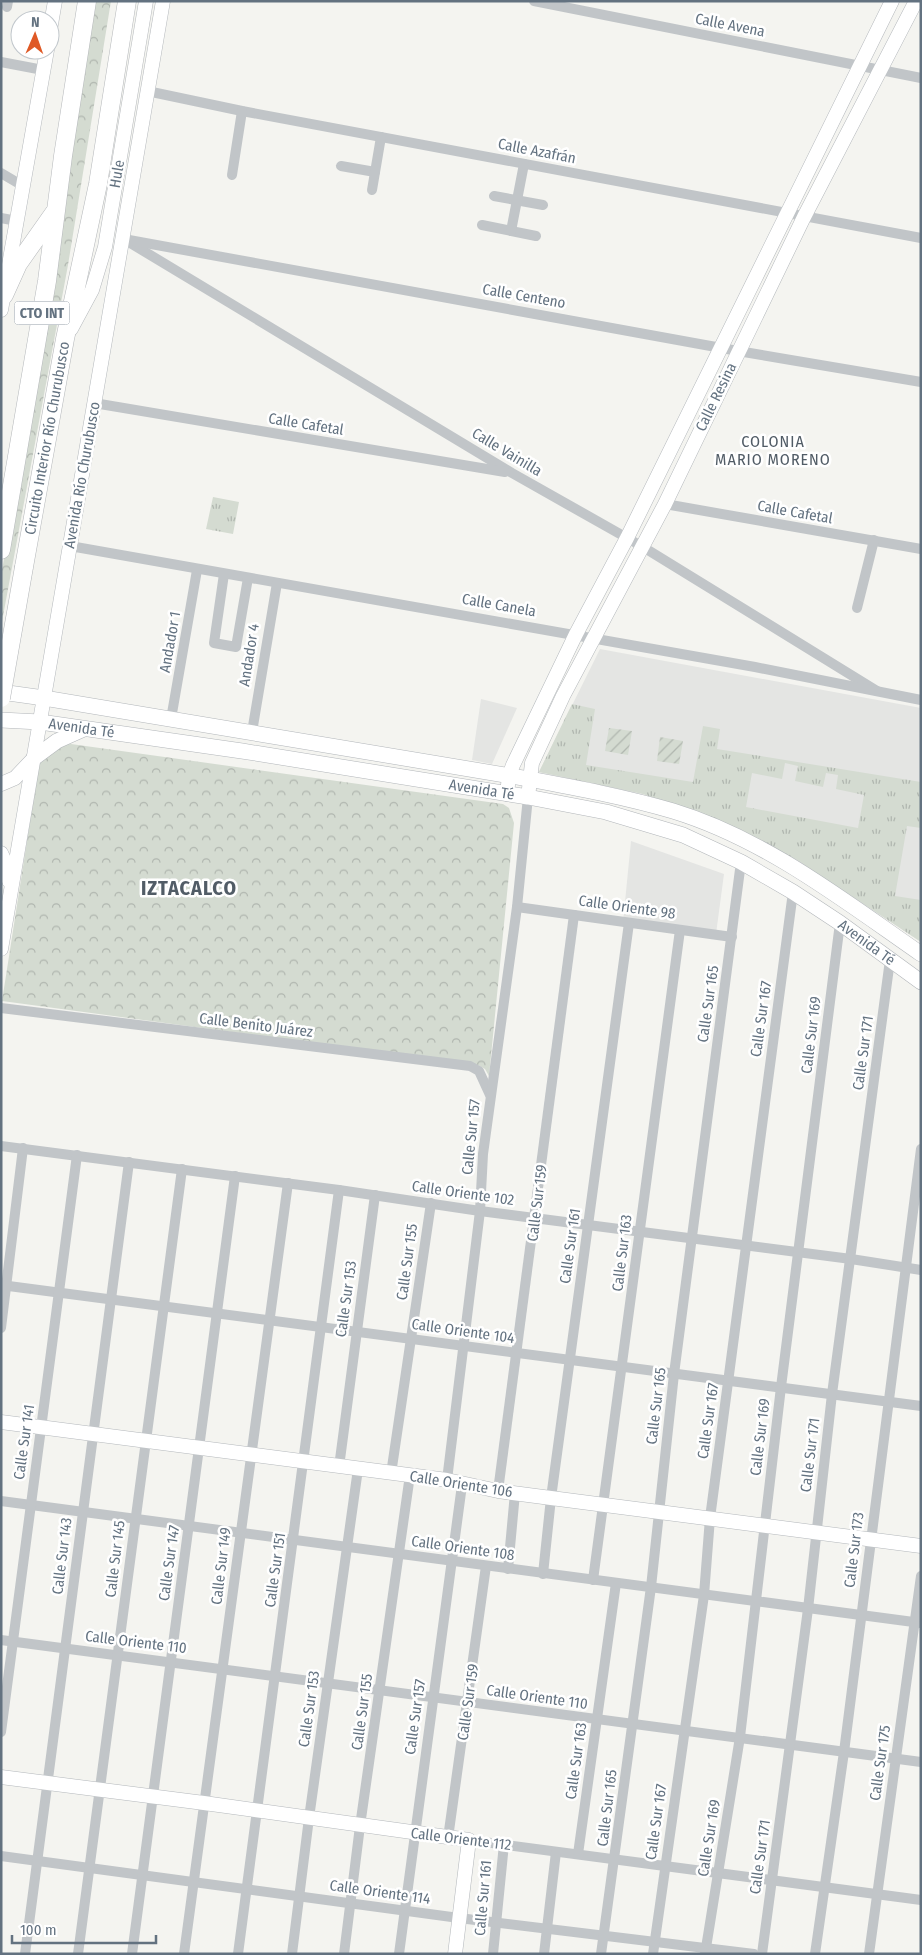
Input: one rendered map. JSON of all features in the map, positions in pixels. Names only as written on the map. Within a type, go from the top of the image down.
[{"type":"highway","name":"Circuito Interior Río Churubusco","points":[[1,698],[65,339],[98,184],[127,1]]},
{"type":"highway","name":"Circuito Interior Río Churubusco","points":[[1,550],[47,281],[87,5]]},
{"type":"highway","points":[[3,302],[18,264],[56,211]]},
{"type":"main road","name":"Avenida Té","points":[[1,692],[529,779],[608,794],[674,811],[716,827],[799,870],[921,954]]},
{"type":"main road","name":"Avenida Té","points":[[1,720],[40,722],[234,750],[528,797],[606,812],[670,831],[741,862],[793,892],[840,923],[921,982]]},
{"type":"main road","points":[[34,758],[56,740],[86,729]]},
{"type":"street","name":"Hule","points":[[65,339],[92,290],[105,247],[146,1]]},
{"type":"street","name":"Avenida Río Churubusco","points":[[1,949],[163,1]]},
{"type":"street","name":"Calle Avena","points":[[534,1],[921,78]]},
{"type":"street","name":"Calle Resina","points":[[507,794],[509,776],[513,765],[576,634],[627,538],[892,1]]},
{"type":"street","name":"Calle Resina","points":[[528,797],[532,763],[564,696],[665,504],[804,217],[882,70],[916,1]]},
{"type":"street","name":"CTO INT","points":[[3,302],[44,60]]},
{"type":"street","points":[[1,62],[43,70]]},
{"type":"street","name":"Calle Azafrán","points":[[148,91],[242,111],[921,238]]},
{"type":"street","points":[[232,175],[242,111]]},
{"type":"street","points":[[372,190],[381,137]]},
{"type":"street","points":[[511,231],[524,164]]},
{"type":"street","points":[[342,166],[375,172]]},
{"type":"street","points":[[1,173],[23,186]]},
{"type":"street","points":[[494,196],[543,205]]},
{"type":"street","points":[[1,218],[17,221]]},
{"type":"street","points":[[482,226],[536,236]]},
{"type":"street","name":"Calle Centeno","points":[[122,238],[721,348],[921,382]]},
{"type":"street","name":"Calle Vainilla","points":[[122,238],[512,473],[643,547],[877,691]]},
{"type":"street","name":"Calle Cafetal","points":[[94,404],[512,473]]},
{"type":"street","name":"Calle Cafetal","points":[[665,504],[921,549]]},
{"type":"street","points":[[857,608],[874,540]]},
{"type":"street","name":"Calle Canela","points":[[70,546],[198,570],[576,634],[594,639],[755,667],[921,700]]},
{"type":"street","name":"Andador 1","points":[[171,719],[198,570]]},
{"type":"street","points":[[224,574],[214,642],[236,647],[248,578]]},
{"type":"street","name":"Andador 4","points":[[252,732],[277,583]]},
{"type":"street","points":[[1,784],[15,778],[34,758]]},
{"type":"street","name":"Calle Sur 157","points":[[447,1480],[480,1211],[483,1154],[517,907],[528,797]]},
{"type":"street","points":[[1,853],[6,864],[10,895]]},
{"type":"street","name":"Calle Sur 165","points":[[602,1954],[633,1725],[691,1239],[741,862]]},
{"type":"street","name":"Calle Sur 167","points":[[653,1954],[704,1595],[710,1518],[793,892]]},
{"type":"street","name":"Calle Oriente 98","points":[[517,907],[732,937]]},
{"type":"street","name":"Calle Sur 159","points":[[498,1491],[574,915]]},
{"type":"street","name":"Calle Sur 161","points":[[543,1574],[551,1498],[629,923]]},
{"type":"street","name":"Calle Sur 169","points":[[705,1951],[740,1737],[764,1525],[840,923]]},
{"type":"street","name":"Calle Sur 163","points":[[593,1580],[680,930]]},
{"type":"street","name":"Calle Sur 171","points":[[762,1954],[808,1609],[832,1394],[890,960]]},
{"type":"street","name":"Calle Benito Juárez","points":[[1,1008],[470,1066],[479,1072],[490,1096]]},
{"type":"street","name":"Calle Oriente 102","points":[[1,1146],[288,1183],[480,1211],[851,1259],[921,1270]]},
{"type":"street","points":[[1,1328],[4,1285],[23,1148]]},
{"type":"street","name":"Calle Sur 173","points":[[815,1954],[844,1752],[921,1149]]},
{"type":"street","name":"Calle Sur 141","points":[[1,1732],[77,1155]]},
{"type":"street","name":"Calle Sur 143","points":[[25,1954],[129,1162]]},
{"type":"street","name":"Calle Sur 145","points":[[78,1954],[182,1169]]},
{"type":"street","name":"Calle Sur 147","points":[[132,1954],[235,1176]]},
{"type":"street","name":"Calle Sur 149","points":[[184,1954],[288,1183]]},
{"type":"street","name":"Calle Sur 151","points":[[238,1954],[339,1190]]},
{"type":"street","name":"Calle Sur 153","points":[[339,1467],[376,1195]]},
{"type":"street","name":"Calle Sur 155","points":[[391,1474],[431,1203]]},
{"type":"street","name":"Calle Oriente 104","points":[[4,1285],[921,1406]]},
{"type":"street","name":"Calle Oriente 106","points":[[1,1422],[447,1480],[462,1485],[498,1491],[921,1546]]},
{"type":"street","name":"Calle Sur 153","points":[[292,1954],[358,1469]]},
{"type":"street","name":"Calle Sur 155","points":[[344,1954],[360,1826],[410,1476]]},
{"type":"street","name":"Calle Sur 157","points":[[398,1954],[462,1485]]},
{"type":"street","points":[[508,1569],[514,1493]]},
{"type":"street","name":"Calle Oriente 108","points":[[1,1501],[918,1623]]},
{"type":"street","name":"Calle Sur 159","points":[[448,1838],[486,1566]]},
{"type":"street","name":"Calle Sur 175","points":[[870,1954],[896,1759],[918,1623],[921,1576]]},
{"type":"street","name":"Calle Sur 163","points":[[578,1854],[616,1583]]},
{"type":"street","name":"Calle Oriente 110","points":[[1,1640],[224,1668],[633,1725],[740,1737],[921,1762]]},
{"type":"street","name":"Calle Oriente 112","points":[[1,1778],[204,1803],[448,1838],[826,1886],[921,1900]]},
{"type":"street","points":[[455,1954],[469,1840]]},
{"type":"street","name":"Calle Sur 161","points":[[493,1954],[504,1844]]},
{"type":"street","points":[[544,1954],[556,1852]]},
{"type":"street","name":"Calle Oriente 114","points":[[1,1856],[705,1951],[754,1954]]},
{"type":"shaded area","points":[[600,649],[921,708],[921,942],[797,860],[764,843],[643,794],[539,772]]},
{"type":"shaded area","points":[[481,699],[517,708],[492,764],[472,760]]},
{"type":"shaded area","points":[[631,841],[724,874],[716,934],[623,922]]},
{"type":"green space","points":[[94,1],[111,1],[68,265],[1,627],[1,576]]},
{"type":"green space","points":[[213,497],[239,502],[233,534],[206,529]]},
{"type":"green space","points":[[572,704],[595,709],[586,765],[693,782],[703,726],[720,729],[717,749],[921,782],[921,828],[907,826],[895,896],[921,900],[921,942],[797,860],[764,843],[643,794],[539,772]],"holes":[[[785,763],[798,766],[795,781],[823,787],[826,773],[838,775],[836,789],[864,795],[858,828],[746,807],[752,773],[782,779]]]},
{"type":"green space","points":[[609,728],[632,731],[628,755],[605,751]]},
{"type":"green space","points":[[660,737],[683,741],[679,764],[657,761]]},
{"type":"green space","points":[[71,744],[503,804],[509,808],[514,823],[489,1076],[485,1069],[478,1065],[2,1001],[40,758],[56,745]]},
{"type":"district","name":"COLONIA MARIO MORENO","points":[[773,450]]},
{"type":"district","name":"IZTACALCO","points":[[189,888]]}]
